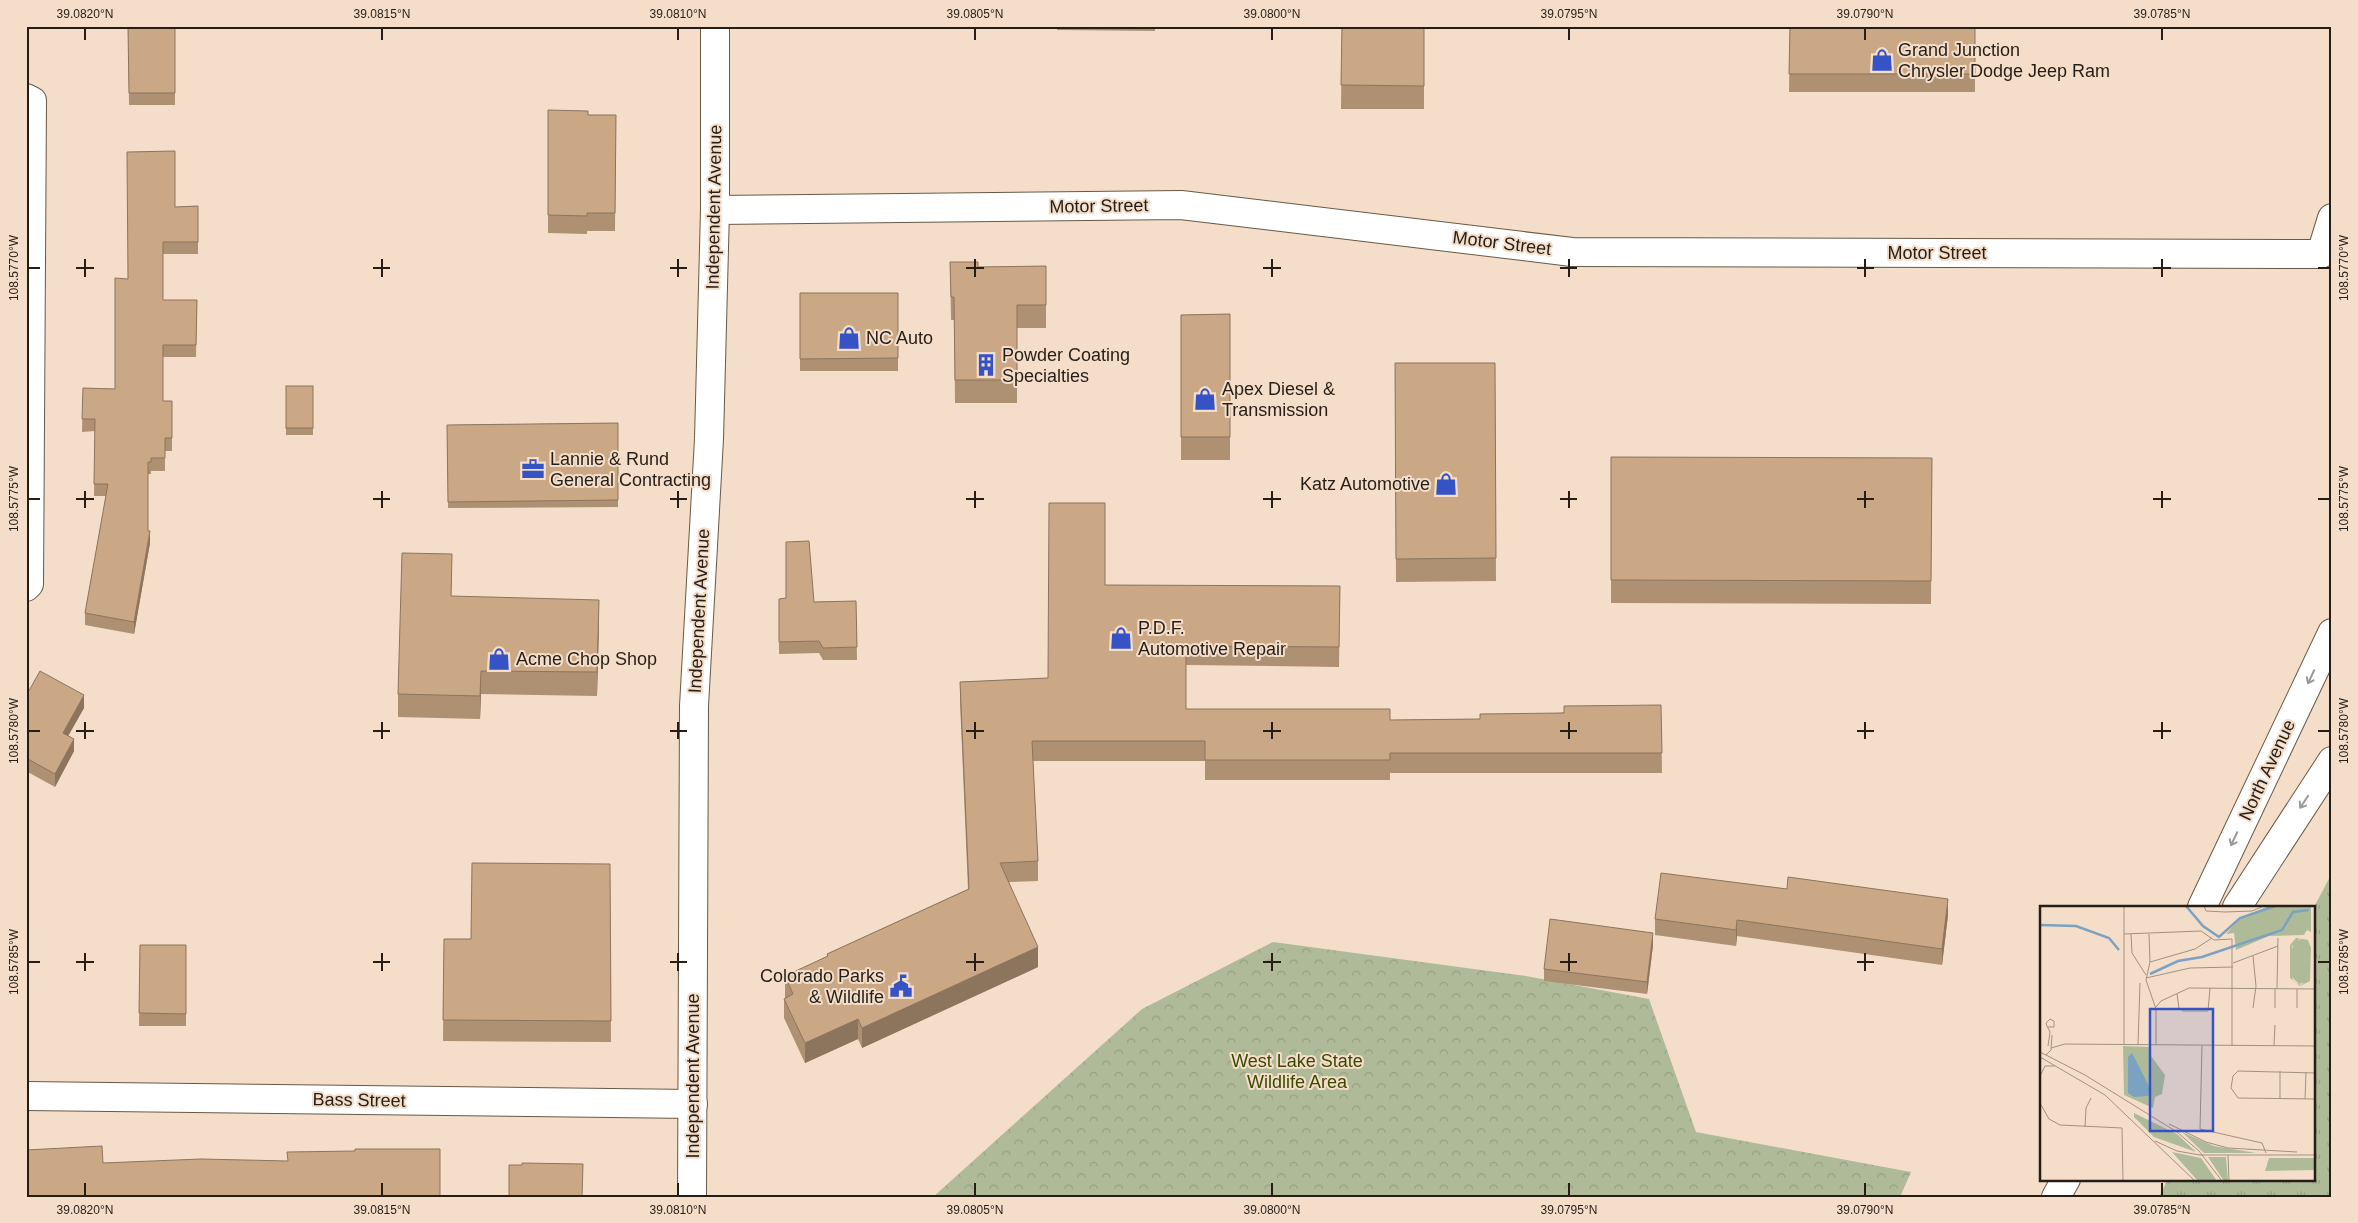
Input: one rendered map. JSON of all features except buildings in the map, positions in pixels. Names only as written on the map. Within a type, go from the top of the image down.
[{"type":"main road","name":"Independent Avenue","points":[[692,1197],[694,706],[709,439],[715,210],[715,26]]},
{"type":"main road","points":[[26,98],[32,101],[29,584],[26,588]]},
{"type":"main road","name":"Motor Street","points":[[715,210],[1180,205],[1572,252],[2321,254],[2332,218]]},
{"type":"main road","name":"North Avenue","points":[[2202,906],[2332,632]]},
{"type":"main road","points":[[2238,906],[2332,761]]},
{"type":"main road","name":"Bass Street","points":[[26,1096],[693,1104]]},
{"type":"main road","points":[[2056,1197],[2065,1180]]},
{"type":"green space","points":[[2332,873],[2332,1197],[2159,1197],[2168,1180],[2316,1180],[2315,906]]},
{"type":"green space","name":"West Lake State Wildlife Area","points":[[1273,942],[1526,976],[1649,999],[1696,1132],[1911,1172],[1900,1197],[933,1197],[1142,1009]]},
{"type":"place","name":"Grand Junction Chrysler Dodge Jeep Ram","points":[[1882,60]]},
{"type":"place","name":"NC Auto","points":[[849,338]]},
{"type":"place","name":"Powder Coating Specialties","points":[[986,365]]},
{"type":"place","name":"Apex Diesel & Transmission","points":[[1205,399]]},
{"type":"place","name":"Lannie & Rund General Contracting","points":[[533,469]]},
{"type":"place","name":"Katz Automotive","points":[[1446,484]]},
{"type":"place","name":"P.D.F. Automotive Repair","points":[[1121,638]]},
{"type":"place","name":"Acme Chop Shop","points":[[499,659]]},
{"type":"place","name":"Colorado Parks & Wildlife","points":[[901,986]]}]
